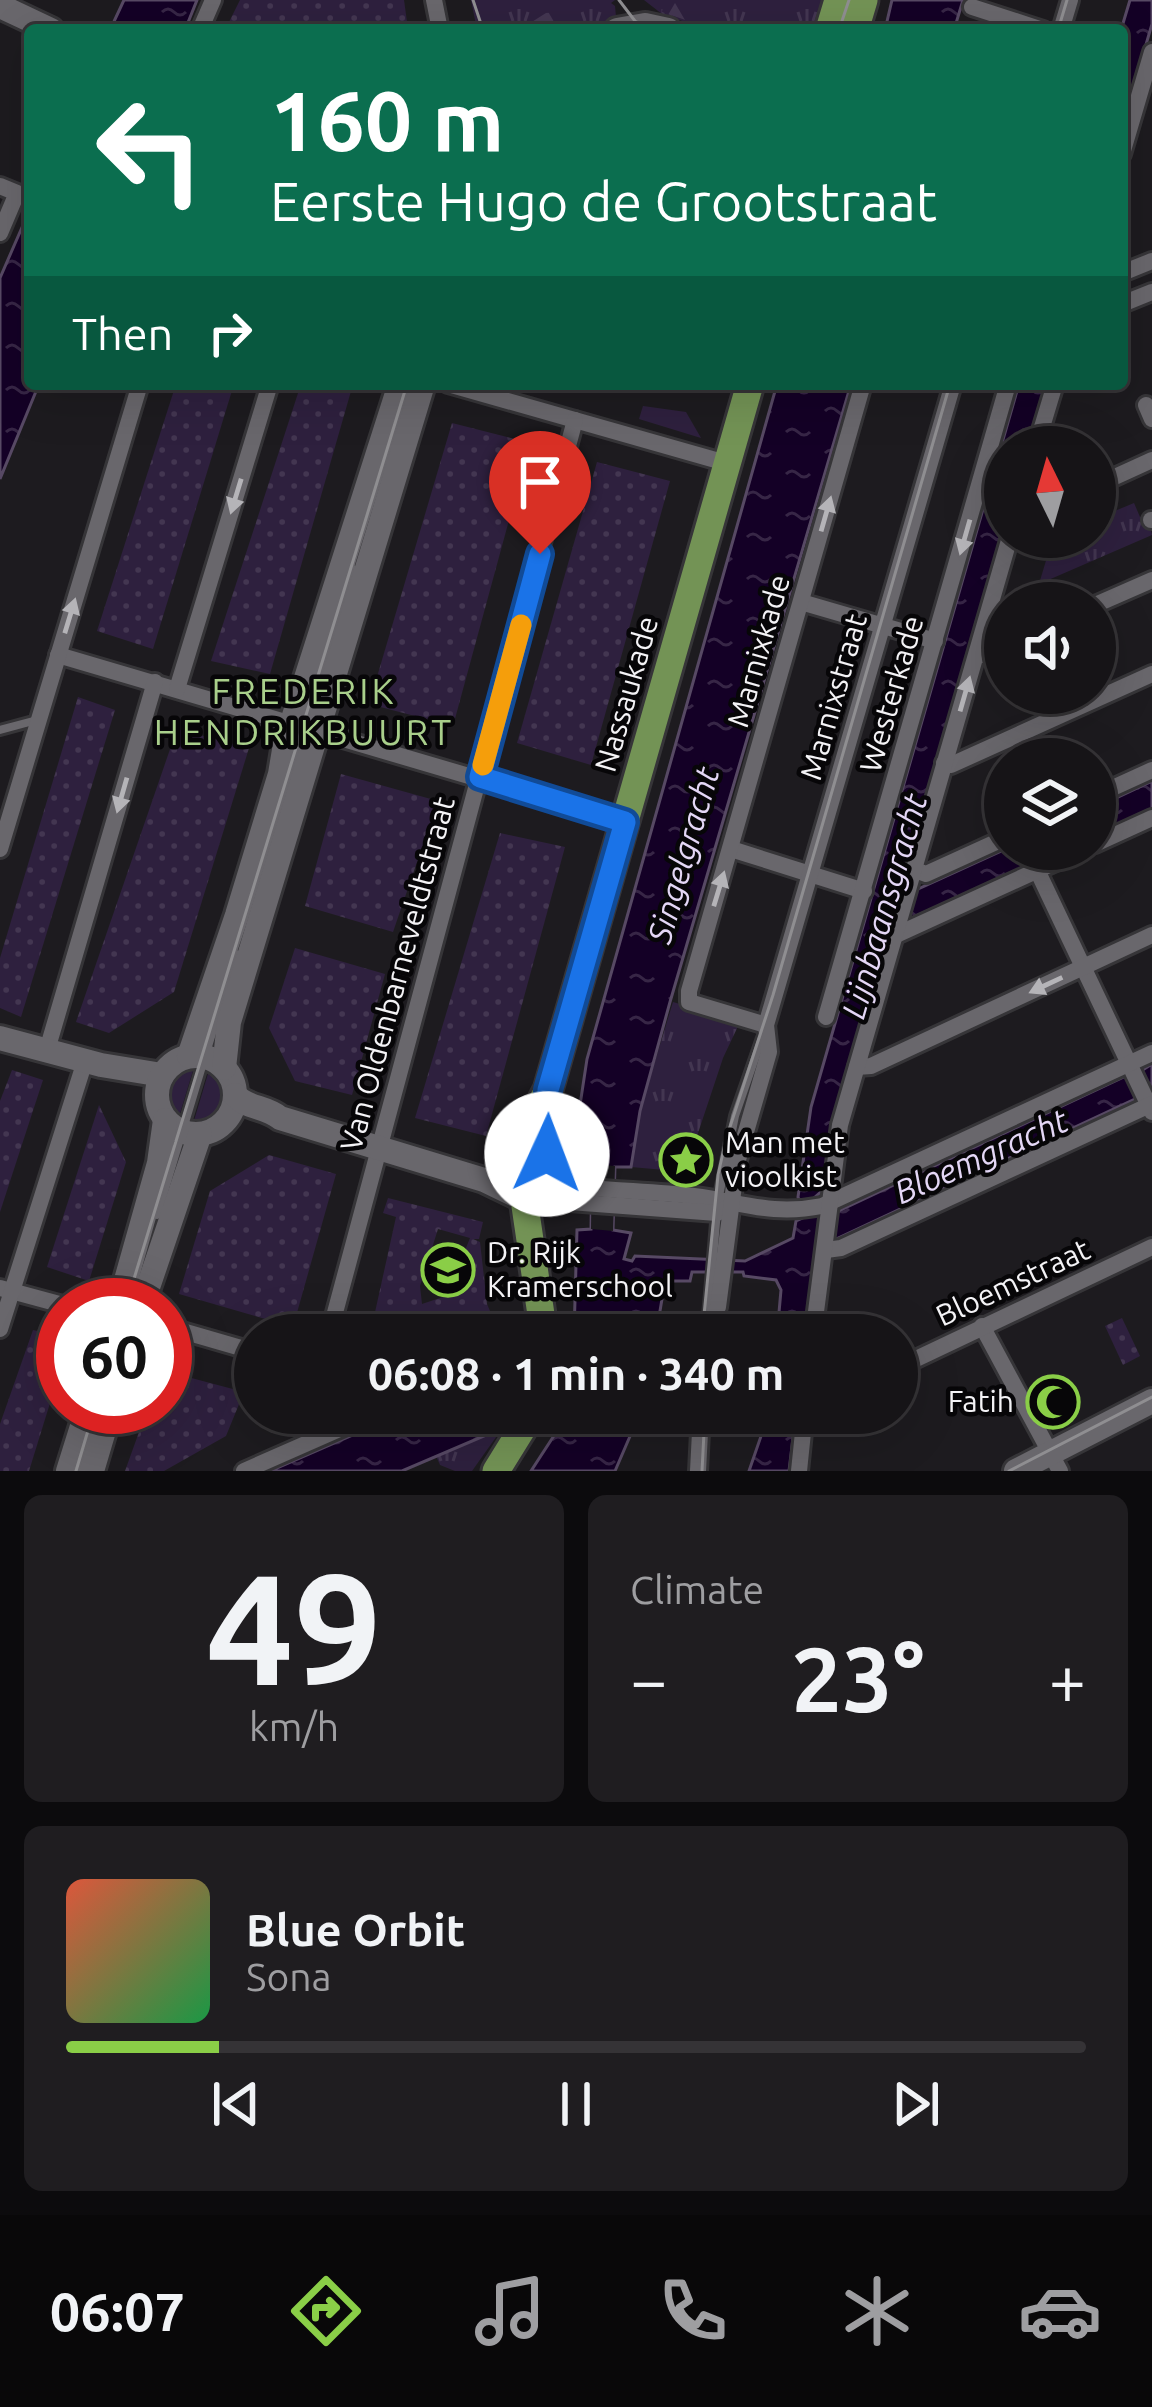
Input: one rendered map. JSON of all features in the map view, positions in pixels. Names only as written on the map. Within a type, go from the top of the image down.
[{"type":"main road","name":"Nassaukade","points":[[545,1314],[536,1190],[540,1106],[748,390]]},
{"type":"main road","points":[[496,1471],[519,1434]]},
{"type":"street","points":[[973,4],[1027,24]]},
{"type":"street","points":[[0,6],[38,24]]},
{"type":"street","points":[[1128,134],[1152,52]]},
{"type":"street","points":[[0,186],[17,194],[0,232]]},
{"type":"street","points":[[0,849],[138,390]]},
{"type":"street","points":[[177,689],[268,390]]},
{"type":"street","points":[[206,1060],[229,1022],[398,390]]},
{"type":"street","points":[[421,390],[306,728],[285,744],[249,875],[206,1060],[231,1106],[484,1180],[536,1190],[722,1207],[819,1210],[1152,1053]]},
{"type":"street","points":[[469,390],[726,464]]},
{"type":"street","name":"Marnixkade","points":[[766,1025],[689,1002],[689,991],[861,390]]},
{"type":"street","name":"Marnixstraat","points":[[714,1314],[722,1207],[769,1052],[766,1025],[950,390]]},
{"type":"street","name":"Westerkade","points":[[826,1017],[1006,390]]},
{"type":"street","points":[[1042,426],[1053,390]]},
{"type":"street","name":"Van Oldenbarneveldtstraat","points":[[335,1314],[575,420]]},
{"type":"street","points":[[1116,476],[1152,460]]},
{"type":"street","points":[[816,1314],[826,1247],[819,1210],[840,1125],[1004,558]]},
{"type":"street","points":[[1116,596],[1152,580]]},
{"type":"street","points":[[801,602],[935,641]]},
{"type":"street","points":[[976,653],[984,655]]},
{"type":"street","points":[[58,655],[625,822]]},
{"type":"street","points":[[944,764],[1152,674]]},
{"type":"street","points":[[47,1050],[154,682]]},
{"type":"street","points":[[1116,786],[1152,770]]},
{"type":"street","points":[[1116,834],[1152,818]]},
{"type":"street","points":[[912,879],[984,848]]},
{"type":"street","points":[[731,849],[864,891]]},
{"type":"street","points":[[826,1247],[841,1248],[1149,1104],[1037,870],[896,929]]},
{"type":"street","points":[[856,1067],[871,1066],[1152,935]]},
{"type":"street","points":[[0,1038],[159,1084],[182,1129],[148,1278]]},
{"type":"street","points":[[159,1084],[171,1065],[206,1060]]},
{"type":"street","points":[[0,1329],[6,1290],[93,1063]]},
{"type":"street","points":[[182,1129],[217,1128],[231,1106]]},
{"type":"street","points":[[127,1278],[159,1163],[182,1129]]},
{"type":"street","points":[[614,1198],[692,1196],[722,1207]]},
{"type":"street","name":"Bloemstraat","points":[[918,1358],[1152,1247]]},
{"type":"street","points":[[6,1290],[36,1298]]},
{"type":"street","points":[[982,1326],[1055,1462]]},
{"type":"street","points":[[192,1334],[234,1346]]},
{"type":"street","points":[[1016,1471],[1055,1462],[1152,1401]]},
{"type":"street","points":[[68,1471],[80,1434]]},
{"type":"street","points":[[92,1471],[103,1434]]},
{"type":"street","points":[[244,1471],[328,1434]]},
{"type":"street","points":[[698,1471],[700,1434]]},
{"type":"street","points":[[799,1471],[803,1434]]},
{"type":"lane","points":[[306,728],[407,390]]},
{"type":"lane","points":[[0,730],[38,720]]},
{"type":"lane","points":[[137,1278],[206,1060]]},
{"type":"lane","points":[[79,1471],[90,1434]]},
{"type":"green space","points":[[240,0],[404,0],[407,22],[403,24],[228,24]]},
{"type":"green space","points":[[471,0],[615,0],[611,3],[616,17],[601,24],[476,24]]},
{"type":"green space","points":[[644,0],[829,0],[815,24],[691,24],[662,14]]},
{"type":"green space","points":[[664,0],[699,0],[697,24],[662,12]]},
{"type":"green space","points":[[584,10],[565,24],[529,24],[546,13]]},
{"type":"green space","points":[[174,390],[232,390],[153,649],[97,631]]},
{"type":"green space","points":[[299,390],[351,390],[270,674],[211,661]]},
{"type":"green space","points":[[643,406],[686,412],[701,438],[639,419]]},
{"type":"green space","points":[[452,423],[530,443],[453,726],[369,704]]},
{"type":"green space","points":[[597,462],[670,481],[591,765],[517,743]]},
{"type":"green space","points":[[1134,503],[1140,517],[1148,515],[1152,535],[1116,551],[1116,510]]},
{"type":"green space","points":[[1047,558],[1099,558],[1044,582],[1040,582]]},
{"type":"green space","points":[[78,697],[115,710],[21,1017],[0,1008],[0,958]]},
{"type":"green space","points":[[177,729],[249,748],[174,992],[109,1033],[76,1022]]},
{"type":"green space","points":[[341,774],[438,801],[393,932],[305,906]]},
{"type":"green space","points":[[500,833],[565,847],[486,1136],[415,1118]]},
{"type":"green space","points":[[295,948],[385,974],[352,1095],[295,1081],[269,1028]]},
{"type":"green space","points":[[673,1002],[740,1022],[687,1166],[676,1171],[631,1167],[640,1111]]},
{"type":"green space","points":[[195,1064],[178,1120],[166,1105],[164,1089],[171,1075]]},
{"type":"green space","points":[[210,1067],[223,1084],[223,1100],[214,1117],[193,1124]]},
{"type":"green space","points":[[12,1070],[43,1080],[0,1212],[0,1101]]},
{"type":"green space","points":[[99,1105],[126,1162],[90,1278],[47,1267]]},
{"type":"green space","points":[[269,1155],[336,1174],[297,1314],[248,1314],[192,1298],[192,1278],[184,1278],[210,1191]]},
{"type":"green space","points":[[388,1198],[483,1222],[479,1239],[473,1239],[480,1242],[491,1314],[375,1314],[396,1217],[383,1213]],"holes":[[[438,1229],[470,1238],[464,1253],[457,1251],[446,1296],[422,1304],[420,1286]]]},
{"type":"green space","points":[[1122,1318],[1140,1356],[1123,1365],[1105,1326]]},
{"type":"green space","points":[[36,1331],[36,1434],[40,1434],[29,1471],[0,1471],[0,1424]]},
{"type":"green space","points":[[192,1378],[234,1389],[234,1416],[226,1436],[164,1471],[125,1471],[138,1434],[192,1434]]},
{"type":"green space","points":[[483,1434],[498,1434],[472,1471],[440,1465],[436,1456]]},
{"type":"water","points":[[124,0],[197,0],[187,24],[113,24]]},
{"type":"water","points":[[892,0],[963,0],[956,24],[886,24]]},
{"type":"water","points":[[1130,0],[1152,0],[1152,24],[1128,106],[1128,24],[1123,24]]},
{"type":"water","points":[[24,223],[24,390],[37,390],[0,479],[0,278]]},
{"type":"water","points":[[775,390],[849,390],[670,1002],[640,1111],[631,1167],[615,1167],[613,1230],[631,1233],[624,1259],[745,1261],[793,1238],[796,1221],[805,1217],[798,1197],[811,1107],[984,506],[984,558],[996,558],[989,582],[984,582],[984,601],[903,888],[918,889],[984,859],[984,870],[1018,870],[907,920],[890,923],[830,1132],[824,1189],[814,1198],[819,1220],[1152,1064],[1152,1091],[817,1248],[809,1314],[779,1314],[781,1290],[776,1280],[744,1276],[743,1272],[692,1272],[690,1281],[665,1281],[660,1314],[575,1314],[577,1230],[591,1229],[592,1165],[579,1161],[573,1151],[587,1059]]},
{"type":"water","points":[[1017,390],[1045,390],[1034,426],[1007,426]]},
{"type":"water","points":[[1152,781],[1152,810],[1116,826],[1116,798]]},
{"type":"water","points":[[355,1434],[489,1434],[402,1471],[270,1471]]},
{"type":"water","points":[[555,1434],[631,1434],[615,1471],[531,1471]]},
{"type":"water","points":[[762,1434],[793,1434],[789,1471],[749,1471]]},
{"type":"pier","points":[[592,1164],[615,1166],[613,1231],[591,1229]]},
{"type":"tram line","points":[[473,0],[481,24]]},
{"type":"tram line","points":[[619,0],[640,24]]},
{"type":"tram line","points":[[841,24],[849,0]]},
{"type":"tram line","points":[[1060,24],[1067,0]]},
{"type":"tram line","points":[[134,1278],[405,390]]},
{"type":"tram line","points":[[704,1314],[726,1139],[773,995],[948,390]]},
{"type":"tram line","points":[[1009,1471],[1152,1397]]},
{"type":"tram line","points":[[76,1471],[87,1434]]},
{"type":"tram line","points":[[702,1471],[704,1434]]},
{"type":"slow traffic","points":[[483,765],[521,625]]},
{"type":"place","name":"Man met vioolkist","points":[[686,1160]]},
{"type":"place","name":"Dr. Rijk Kramerschool","points":[[448,1270]]},
{"type":"place","name":"Fatih","points":[[1053,1402]]},
{"type":"district","name":"FREDERIK HENDRIKBUURT","points":[[304,712]]},
{"type":"route","points":[[540,554],[480,777],[625,822],[548,1090],[547,1154]]},
{"type":"water label","name":"Singelgracht","points":[[683,855]]},
{"type":"water label","name":"Lijnbaansgracht","points":[[884,906]]},
{"type":"water label","name":"Bloemgracht","points":[[981,1156]]}]
